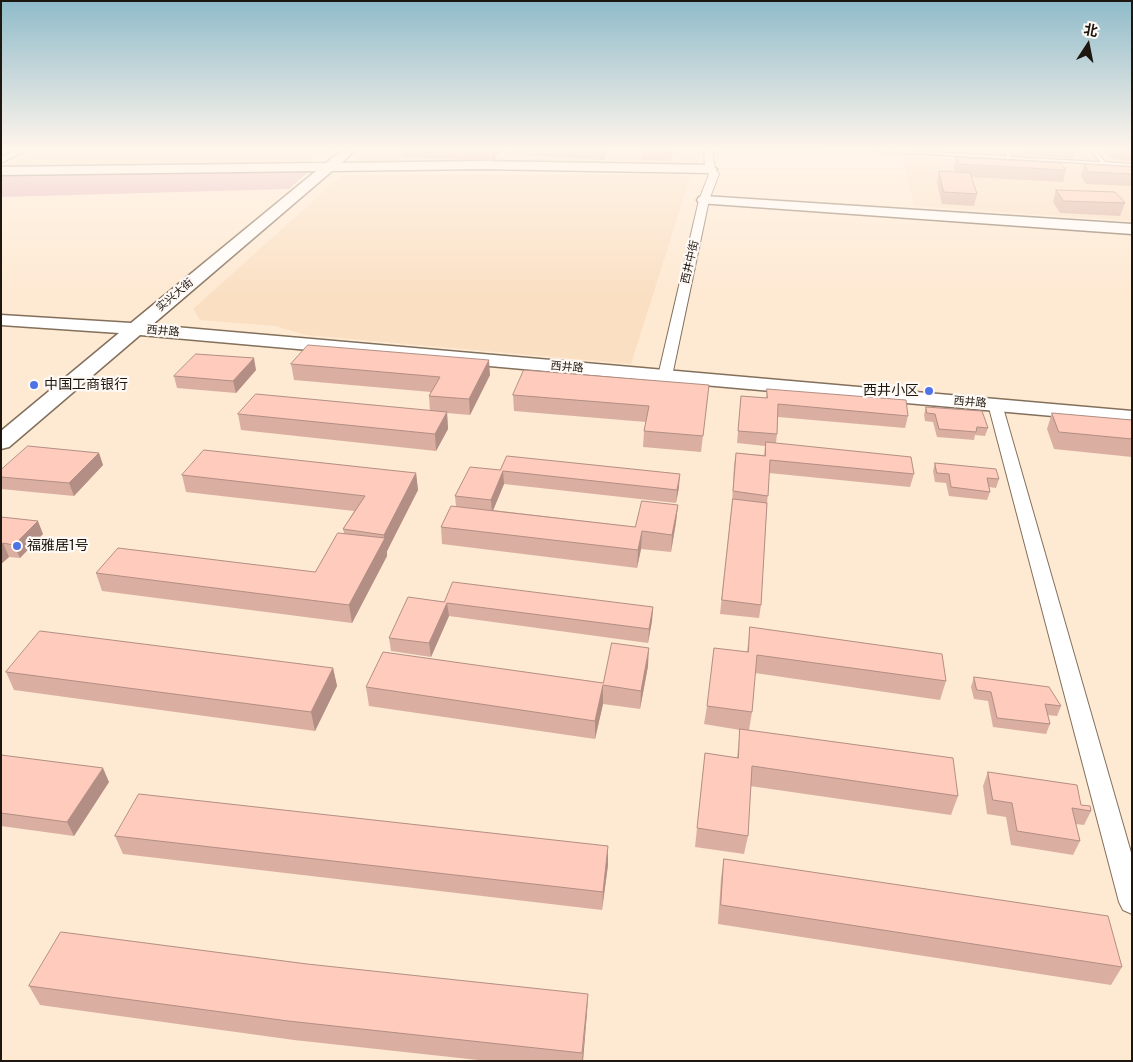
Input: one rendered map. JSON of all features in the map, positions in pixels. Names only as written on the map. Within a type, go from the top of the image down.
[{"type":"street","name":"实兴大街","points":[[1,442],[290,200]]},
{"type":"street","points":[[704,200],[1132,229]]},
{"type":"street","name":"西井中街","points":[[665,376],[704,200]]},
{"type":"street","name":"西井路","points":[[1,320],[135,329],[1132,417]]},
{"type":"street","points":[[995,404],[1132,902]]},
{"type":"shaded area","points":[[315,200],[683,200],[631,364],[306,335],[275,326],[200,320],[193,309]]},
{"type":"shaded area","points":[[912,200],[1132,200],[1132,221],[914,206]]},
{"type":"building","points":[[1063,200],[1122,200],[1125,203]]},
{"type":"building","points":[[308,345],[489,360],[469,399],[429,396],[440,377],[291,364]]},
{"type":"building","points":[[196,354],[254,358],[233,381],[174,376]]},
{"type":"building","points":[[524,370],[709,385],[703,436],[644,431],[649,406],[513,395]]},
{"type":"building","points":[[767,389],[906,400],[908,416],[778,404],[777,434],[738,431],[741,396],[767,398]]},
{"type":"building","points":[[256,394],[447,412],[435,434],[238,414]]},
{"type":"building","points":[[926,407],[982,411],[988,428],[977,427],[976,432],[939,429],[935,414],[927,413]]},
{"type":"building","points":[[1052,413],[1132,420],[1132,439],[1059,432]]},
{"type":"building","points":[[766,442],[911,457],[914,474],[770,460],[768,496],[733,491],[736,453],[765,456]]},
{"type":"building","points":[[28,446],[99,453],[69,483],[1,477],[1,470]]},
{"type":"building","points":[[204,450],[416,473],[384,535],[343,529],[365,496],[182,475]]},
{"type":"building","points":[[507,456],[680,474],[677,490],[503,471],[491,500],[455,496],[470,467],[500,470]]},
{"type":"building","points":[[935,463],[996,469],[999,479],[987,478],[990,492],[951,487],[949,474],[937,473]]},
{"type":"building","points":[[733,499],[767,503],[761,605],[722,600]]},
{"type":"building","points":[[642,501],[678,505],[672,535],[642,531],[638,550],[441,527],[451,506],[635,527]]},
{"type":"building","points":[[1,517],[38,521],[14,545],[3,543],[1,545]]},
{"type":"building","points":[[338,533],[385,538],[349,605],[96,573],[118,548],[315,572]]},
{"type":"building","points":[[453,582],[653,607],[649,629],[447,603],[429,643],[389,638],[408,597],[444,602]]},
{"type":"building","points":[[750,627],[942,654],[946,681],[757,655],[752,712],[707,706],[714,648],[748,652]]},
{"type":"building","points":[[40,631],[333,668],[311,712],[6,672]]},
{"type":"building","points":[[612,643],[649,648],[641,691],[603,685],[595,721],[366,687],[383,652],[603,683]]},
{"type":"building","points":[[974,677],[1049,687],[1061,706],[1045,704],[1050,724],[997,718],[991,692],[977,690]]},
{"type":"building","points":[[740,729],[953,758],[958,796],[752,766],[748,836],[697,828],[705,753],[738,758]]},
{"type":"building","points":[[1,755],[103,768],[67,822],[1,813]]},
{"type":"building","points":[[988,772],[1077,785],[1081,805],[1090,806],[1091,811],[1072,808],[1080,841],[1017,831],[1012,803],[993,800]]},
{"type":"building","points":[[139,794],[608,846],[603,892],[115,836]]},
{"type":"building","points":[[724,859],[1108,916],[1122,967],[721,905]]},
{"type":"building","points":[[61,932],[307,964],[588,994],[582,1053],[288,1021],[29,986]]},
{"type":"place","name":"中国工商银行","points":[[34,385]]},
{"type":"place","name":"西井小区","points":[[929,391]]},
{"type":"place","name":"福雅居1号","points":[[17,546]]}]
